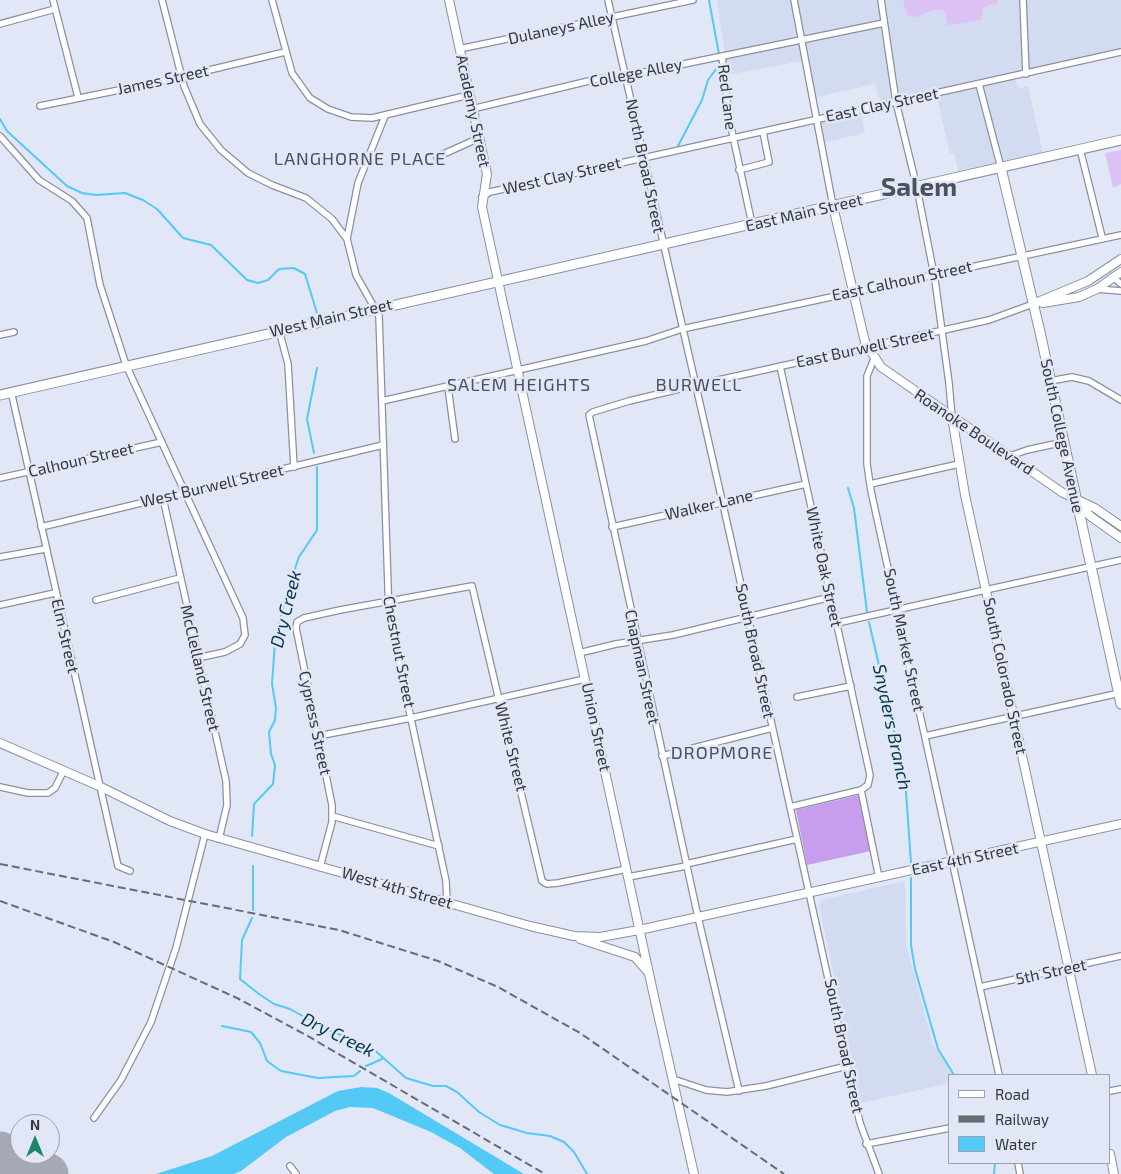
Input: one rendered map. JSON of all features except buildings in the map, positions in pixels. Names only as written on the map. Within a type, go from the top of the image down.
[{"type":"main road","name":"East Main Street","points":[[662,243],[917,188],[1121,140]]},
{"type":"main road","name":"South College Avenue","points":[[1001,168],[1064,442],[1121,704]]},
{"type":"main road","name":"West Main Street","points":[[0,394],[662,243]]},
{"type":"street","points":[[53,0],[78,98]]},
{"type":"street","points":[[162,0],[181,77],[195,115],[207,134],[234,162],[259,179],[295,193],[316,205],[332,219],[347,239],[356,275],[376,308]]},
{"type":"street","points":[[272,0],[285,52],[297,83],[318,104],[351,117],[372,118],[470,95]]},
{"type":"street","name":"Academy Street","points":[[448,0],[486,174],[482,197],[498,281]]},
{"type":"street","name":"North Broad Street","points":[[608,0],[662,243]]},
{"type":"street","name":"Dulaneys Alley","points":[[459,49],[693,0]]},
{"type":"street","points":[[794,0],[815,120],[833,206],[867,348],[874,359]]},
{"type":"street","name":"South Colorado Street","points":[[881,0],[896,102],[917,188],[934,274],[959,464],[1092,1074]]},
{"type":"street","points":[[1023,0],[1026,74]]},
{"type":"street","points":[[0,24],[55,9]]},
{"type":"street","name":"College Alley","points":[[472,109],[597,79],[884,23]]},
{"type":"street","name":"James Street","points":[[40,106],[181,77],[285,52]]},
{"type":"street","name":"East Clay Street","points":[[644,158],[1121,52]]},
{"type":"street","name":"Red Lane","points":[[722,56],[732,139],[752,224]]},
{"type":"street","points":[[979,84],[1001,168]]},
{"type":"street","points":[[347,239],[358,183],[385,116]]},
{"type":"street","points":[[739,170],[769,162],[763,132]]},
{"type":"street","points":[[0,136],[39,180],[72,201],[84,212],[89,224],[100,285],[126,365],[243,618],[245,635],[240,644],[225,652],[197,658]]},
{"type":"street","points":[[437,157],[479,138]]},
{"type":"street","points":[[1080,149],[1102,237]]},
{"type":"street","name":"West Clay Street","points":[[482,197],[490,192],[644,158]]},
{"type":"street","name":"East Calhoun Street","points":[[382,401],[646,341],[682,329],[1102,237],[1121,235]]},
{"type":"street","name":"South Broad Street","points":[[662,243],[723,503],[866,1144],[879,1174]]},
{"type":"street","points":[[1033,304],[1088,282],[1121,258]]},
{"type":"street","points":[[1033,304],[1079,297],[1097,289],[1121,272]]},
{"type":"street","points":[[1114,278],[1121,284]]},
{"type":"street","name":"Union Street","points":[[498,281],[628,873],[648,973],[694,1174]]},
{"type":"street","points":[[1097,289],[1121,291]]},
{"type":"street","name":"East Burwell Street","points":[[696,385],[989,320],[1033,304]]},
{"type":"street","name":"Chestnut Street","points":[[376,308],[379,316],[387,602],[446,881],[447,903]]},
{"type":"street","points":[[279,330],[288,364],[294,467]]},
{"type":"street","points":[[0,335],[14,332]]},
{"type":"street","name":"Roanoke Boulevard","points":[[874,359],[894,377],[952,417],[1077,501],[1095,508],[1121,526]]},
{"type":"street","name":"South Market Street","points":[[874,359],[866,376],[867,445],[870,484],[999,1074]]},
{"type":"street","name":"White Oak Street","points":[[780,366],[868,767],[869,783],[861,790]]},
{"type":"street","points":[[1050,380],[1067,377],[1080,378],[1098,384],[1121,400]]},
{"type":"street","name":"Chapman Street","points":[[696,385],[591,413],[588,418],[686,865],[739,1091]]},
{"type":"street","points":[[448,387],[455,440]]},
{"type":"street","name":"Elm Street","points":[[11,391],[40,527],[118,866],[130,871]]},
{"type":"street","name":"Calhoun Street","points":[[0,478],[162,442]]},
{"type":"street","points":[[1010,456],[1027,450],[1064,442]]},
{"type":"street","name":"West Burwell Street","points":[[40,527],[383,444]]},
{"type":"street","points":[[870,484],[959,464]]},
{"type":"street","name":"Walker Lane","points":[[612,527],[806,484]]},
{"type":"street","name":"McClelland Street","points":[[163,498],[197,658],[226,781],[227,805],[220,839]]},
{"type":"street","name":"Roanoke Boulevard","points":[[1077,501],[1090,516],[1121,538]]},
{"type":"street","points":[[0,557],[45,549]]},
{"type":"street","points":[[837,623],[1121,560]]},
{"type":"street","points":[[96,600],[180,578]]},
{"type":"street","name":"White Street","points":[[387,602],[472,586],[498,697],[513,749],[541,879],[547,884],[686,865],[797,839]]},
{"type":"street","points":[[0,605],[56,593]]},
{"type":"street","points":[[579,653],[831,598]]},
{"type":"street","name":"Cypress Street","points":[[320,867],[332,816],[331,796],[296,625],[304,618],[387,602]]},
{"type":"street","points":[[318,736],[411,718],[585,679]]},
{"type":"street","points":[[797,697],[851,686]]},
{"type":"street","points":[[924,736],[1120,693]]},
{"type":"street","points":[[662,756],[772,728]]},
{"type":"street","name":"West 4th Street","points":[[0,743],[99,786],[170,821],[204,834],[447,903],[574,936],[600,936],[640,930],[809,893]]},
{"type":"street","points":[[0,787],[28,793],[48,793],[55,788],[64,770]]},
{"type":"street","points":[[790,807],[861,790],[879,878]]},
{"type":"street","points":[[332,816],[439,846]]},
{"type":"street","name":"East 4th Street","points":[[809,893],[1121,824]]},
{"type":"street","points":[[94,1118],[122,1080],[151,1022],[176,948],[204,834]]},
{"type":"street","points":[[574,936],[635,957],[648,973]]},
{"type":"street","name":"5th Street","points":[[980,987],[1121,956]]},
{"type":"street","points":[[673,1079],[712,1091],[739,1091],[848,1066]]},
{"type":"street","points":[[866,1144],[948,1128]]},
{"type":"street","points":[[1111,1159],[1114,1174]]},
{"type":"street","points":[[290,1166],[296,1174]]},
{"type":"shaded area","points":[[717,0],[1121,0],[1121,52],[1015,76],[1016,83],[1021,88],[1028,86],[1044,158],[960,178],[954,153],[950,154],[936,93],[881,105],[875,84],[812,98],[805,60],[724,76],[725,55]]},
{"type":"shaded area","points":[[903,0],[998,0],[998,3],[983,7],[981,20],[948,25],[944,10],[932,10],[917,17],[907,15]]},
{"type":"shaded area","points":[[860,110],[865,133],[820,143],[815,120]]},
{"type":"shaded area","points":[[1121,150],[1121,184],[1113,188],[1105,153]]},
{"type":"shaded area","points":[[859,795],[871,851],[807,865],[796,810]]},
{"type":"shaded area","points":[[905,881],[906,944],[933,1045],[953,1074],[948,1074],[948,1083],[861,1103],[819,905],[821,900]]},
{"type":"water","points":[[361,1087],[377,1088],[389,1093],[524,1174],[494,1174],[460,1148],[431,1132],[373,1108],[350,1107],[335,1111],[286,1137],[241,1171],[234,1174],[156,1174],[212,1156],[338,1091]]},
{"type":"waterway","points":[[709,0],[719,54]]},
{"type":"waterway","points":[[678,146],[702,100],[708,80],[719,65]]},
{"type":"waterway","name":"Dry Creek","points":[[0,119],[7,131],[67,186],[82,193],[96,195],[125,193],[143,200],[157,209],[183,238],[211,245],[247,280],[258,283],[268,280],[279,269],[294,268],[305,274],[317,313]]},
{"type":"waterway","name":"Dry Creek","points":[[314,453],[307,419],[317,368]]},
{"type":"waterway","name":"Dry Creek","points":[[252,836],[254,804],[273,784],[275,765],[271,754],[269,732],[275,720],[276,708],[272,684],[275,642],[286,595],[299,557],[317,530],[317,467]]},
{"type":"waterway","name":"Snyders Branch","points":[[848,488],[854,508],[867,612]]},
{"type":"waterway","name":"Snyders Branch","points":[[869,622],[905,778],[911,863]]},
{"type":"waterway","name":"Dry Creek","points":[[253,866],[253,910]]},
{"type":"waterway","name":"Snyders Branch","points":[[911,878],[911,945],[915,969],[938,1049],[953,1074]]},
{"type":"waterway","name":"Dry Creek","points":[[252,918],[242,940],[240,979],[259,994],[274,1004],[290,1009],[326,1029],[371,1047],[406,1078],[433,1086],[446,1086],[457,1092],[479,1112],[500,1125],[527,1133],[550,1136],[564,1142],[574,1152],[587,1174]]},
{"type":"waterway","points":[[222,1026],[251,1032],[260,1043],[267,1061],[281,1071],[318,1078],[354,1076],[360,1071]]},
{"type":"waterway","points":[[366,1066],[382,1059]]},
{"type":"waterway","name":"Snyders Branch","points":[[994,1174],[995,1164]]},
{"type":"runway","points":[[0,1152],[48,1174]]},
{"type":"railway","points":[[0,864],[339,930],[438,961],[498,987],[580,1033],[784,1174]]},
{"type":"railway","points":[[0,901],[114,942],[237,998],[306,1035],[545,1174]]},
{"type":"district","name":"LANGHORNE PLACE","points":[[360,159]]},
{"type":"district","name":"Salem","points":[[919,187]]},
{"type":"district","name":"SALEM HEIGHTS","points":[[519,385]]},
{"type":"district","name":"BURWELL","points":[[699,385]]},
{"type":"district","name":"DROPMORE","points":[[722,753]]}]
